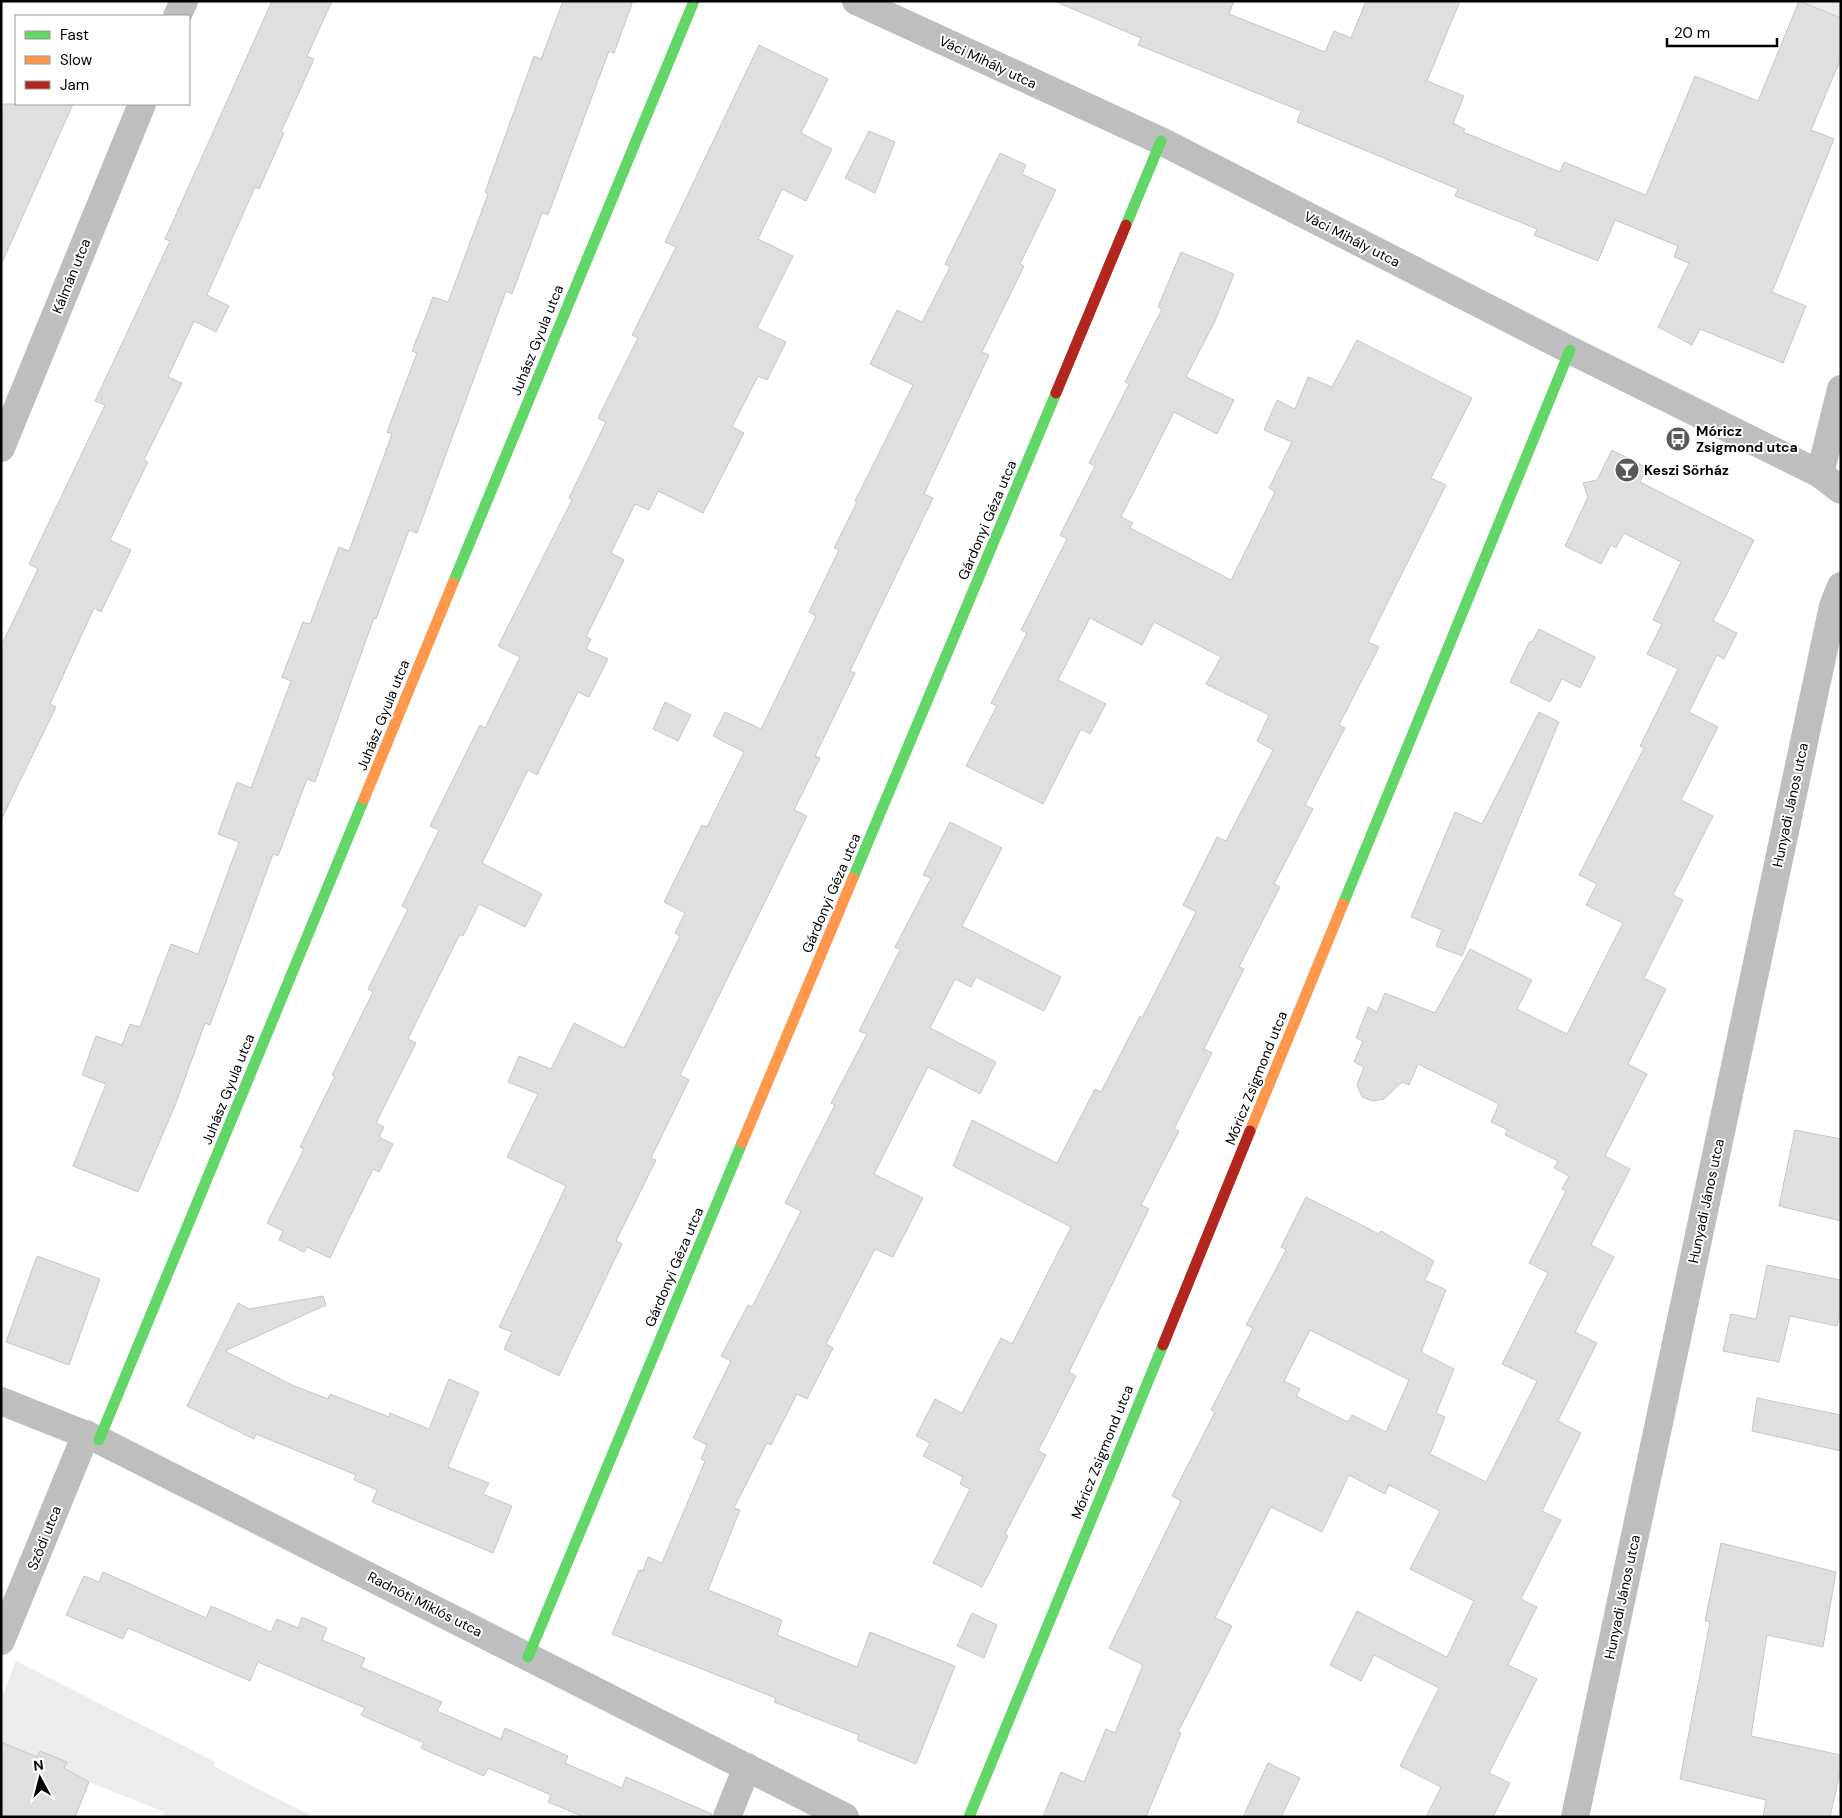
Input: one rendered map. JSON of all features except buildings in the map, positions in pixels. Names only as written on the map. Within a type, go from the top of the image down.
[{"type":"street","points":[[177,15],[184,1]]},
{"type":"street","name":"Juhász Gyula utca","points":[[92,1437],[694,1]]},
{"type":"street","name":"Váci Mihály utca","points":[[856,1],[1161,141],[1830,482]]},
{"type":"street","name":"Kálmán utca","points":[[1,448],[142,105]]},
{"type":"street","name":"Gárdonyi Géza utca","points":[[528,1657],[1161,141]]},
{"type":"street","name":"Móricz Zsigmond utca","points":[[969,1817],[1570,350]]},
{"type":"street","points":[[1830,482],[1841,389]]},
{"type":"street","name":"Hunyadi János utca","points":[[1575,1817],[1833,606],[1841,586]]},
{"type":"street","name":"Radnóti Miklós utca","points":[[1,1401],[92,1437],[845,1817]]},
{"type":"street","name":"Sződi utca","points":[[1,1641],[92,1437]]},
{"type":"street","points":[[727,1817],[747,1767]]},
{"type":"shaded area","points":[[1800,1],[1841,1],[1841,18]]},
{"type":"shaded area","points":[[16,1661],[215,1762],[213,1766],[314,1817],[163,1817],[164,1812],[89,1782],[64,1768],[67,1762],[40,1751],[37,1757],[1,1742],[1,1700]]},
{"type":"traffic: fast","points":[[453,583],[694,1]]},
{"type":"traffic: fast","points":[[1126,225],[1161,141]]},
{"type":"traffic: fast","points":[[1343,904],[1570,350]]},
{"type":"traffic: fast","points":[[853,878],[1056,393]]},
{"type":"traffic: fast","points":[[99,1440],[364,799]]},
{"type":"traffic: fast","points":[[528,1657],[742,1143]]},
{"type":"traffic: fast","points":[[969,1817],[1163,1345]]},
{"type":"traffic: slow","points":[[364,799],[453,583]]},
{"type":"traffic: slow","points":[[742,1143],[853,878]]},
{"type":"traffic: slow","points":[[1250,1131],[1343,904]]},
{"type":"traffic: jam","points":[[1056,393],[1126,225]]},
{"type":"traffic: jam","points":[[1163,1345],[1250,1131]]},
{"type":"place","name":"Móricz Zsigmond utca","points":[[1678,439]]},
{"type":"place","name":"Keszi Sörház","points":[[1627,470]]}]
